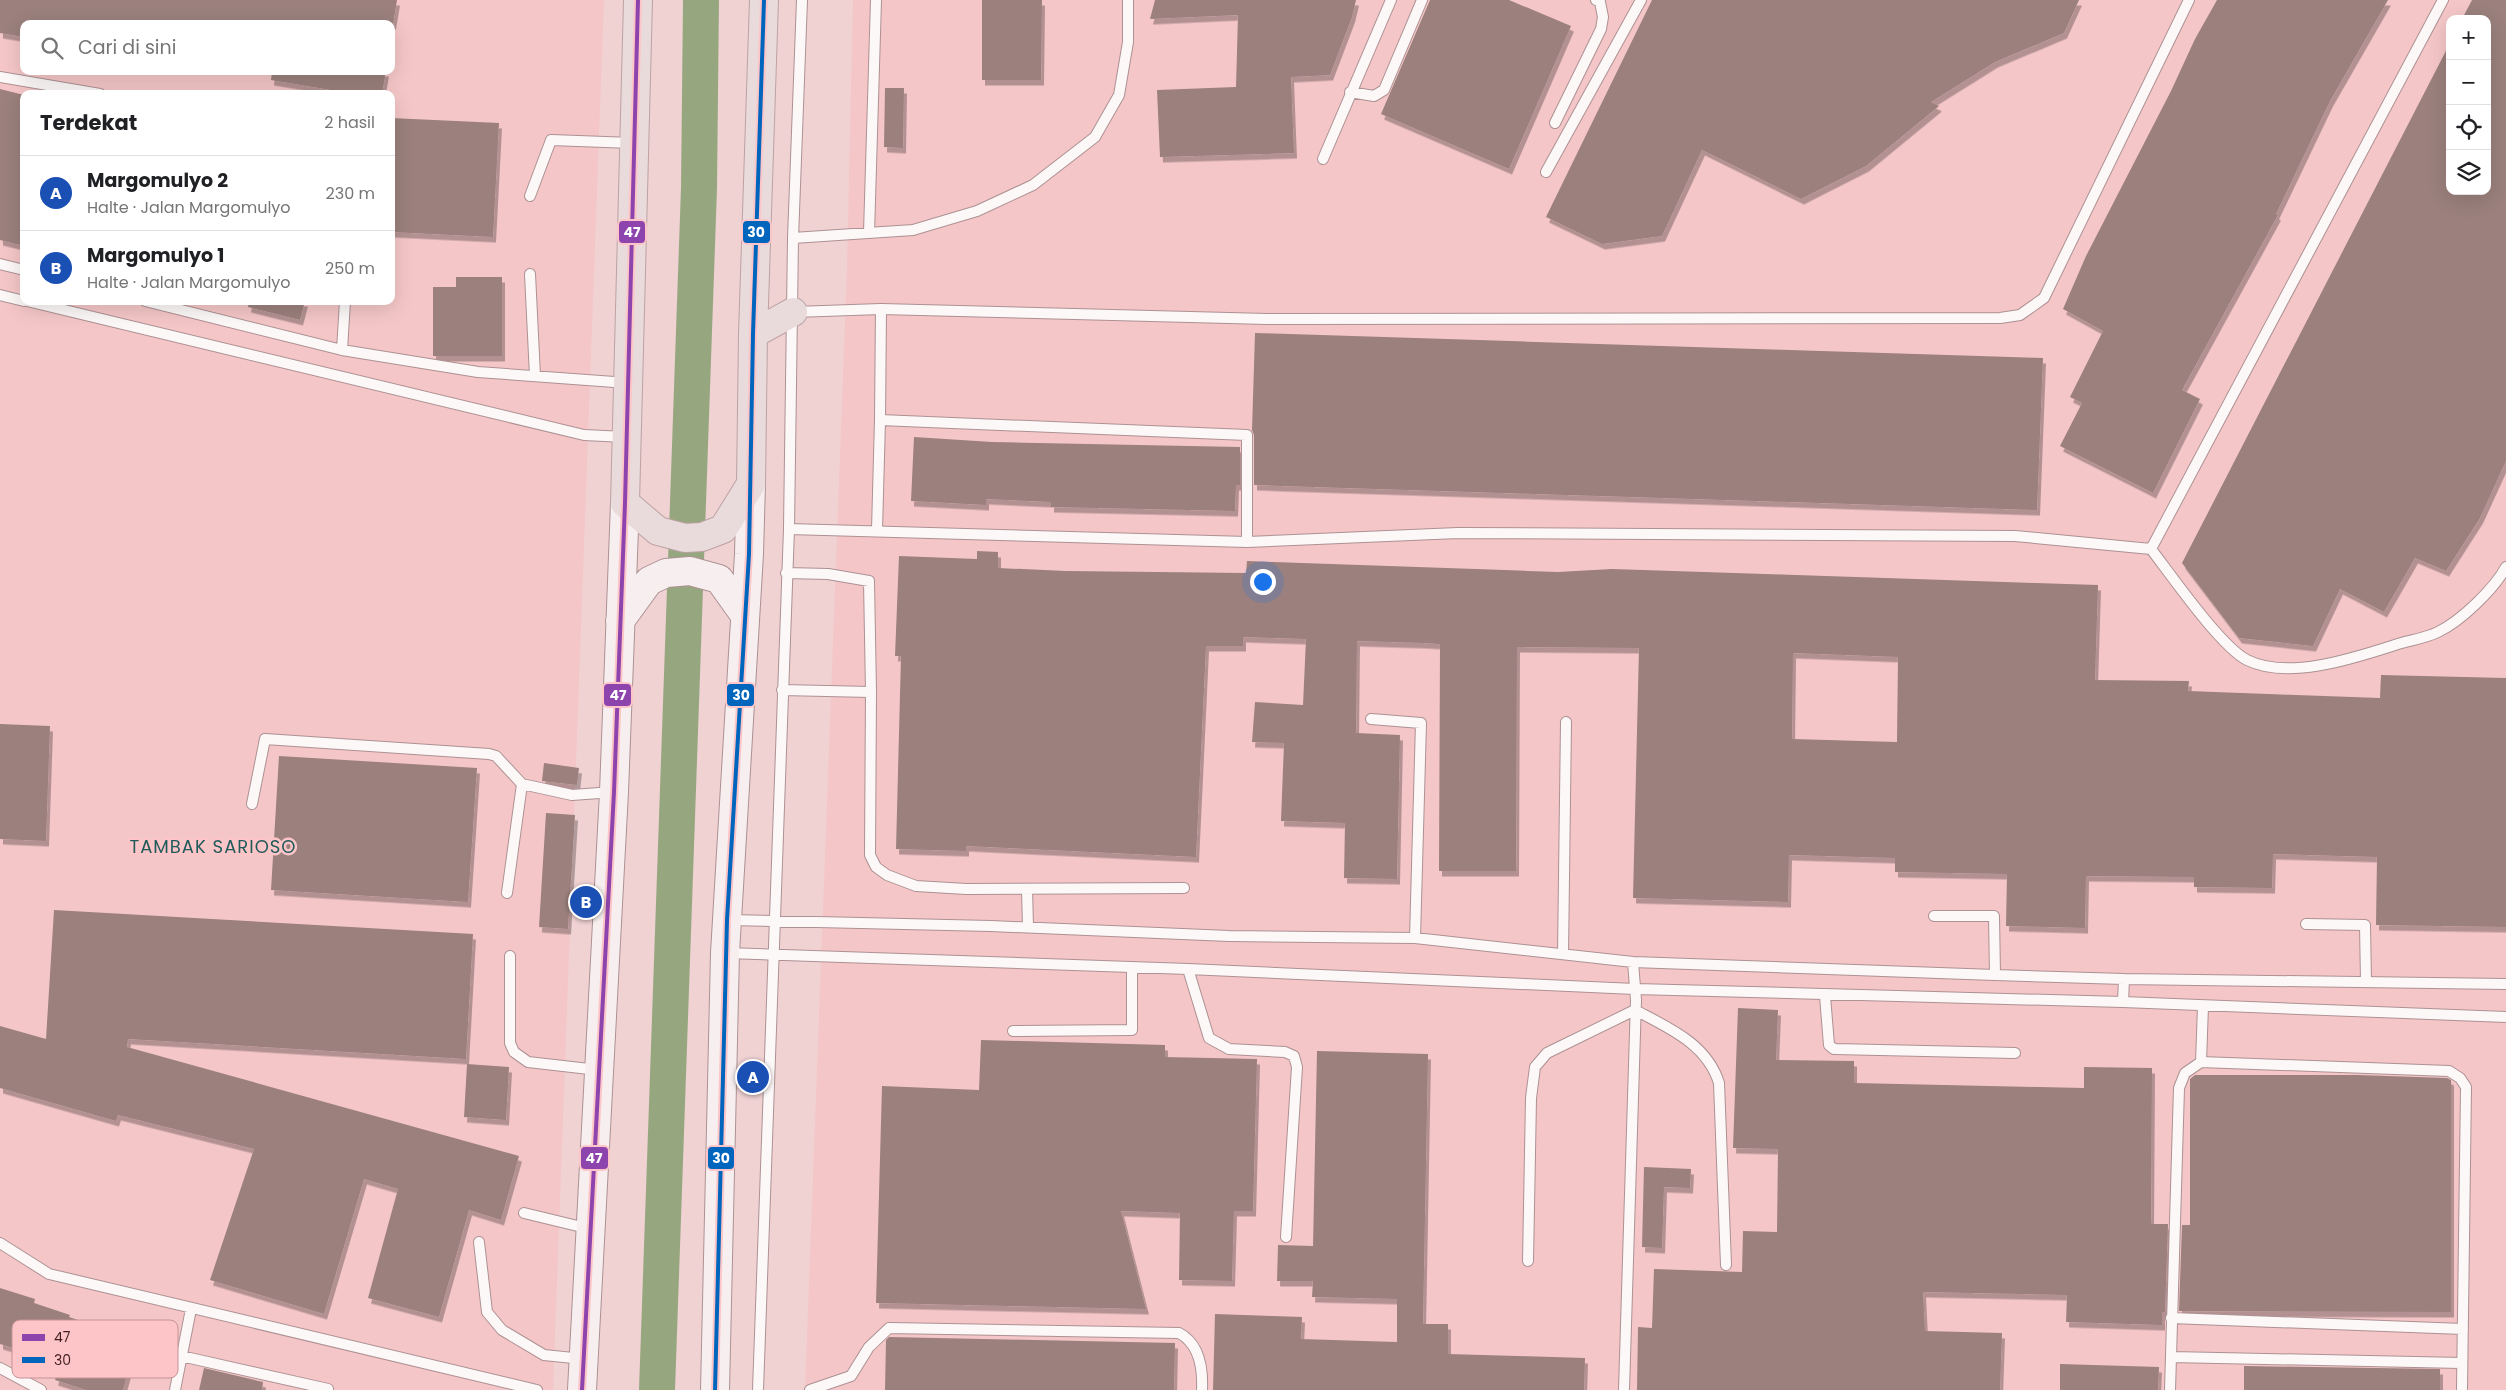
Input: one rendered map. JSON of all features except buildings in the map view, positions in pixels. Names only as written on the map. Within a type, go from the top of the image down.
[{"type":"highway","points":[[638,0],[625,503],[658,531],[685,538],[702,537],[723,529],[751,484],[753,334],[764,0]]},
{"type":"highway","points":[[753,334],[793,312]]},
{"type":"main road","points":[[715,1390],[725,953],[751,484]]},
{"type":"main road","points":[[582,1390],[614,792],[625,503]]},
{"type":"main road","points":[[620,621],[649,581],[666,573],[690,571],[719,579],[744,614]]},
{"type":"lane","points":[[758,1390],[789,529],[793,238],[802,0]]},
{"type":"lane","points":[[869,234],[876,0]]},
{"type":"lane","points":[[793,238],[913,230],[977,211],[1033,185],[1095,136],[1119,95],[1128,42],[1128,0]]},
{"type":"lane","points":[[1323,159],[1390,0]]},
{"type":"lane","points":[[1350,92],[1374,96],[1384,90],[1422,0]]},
{"type":"lane","points":[[1555,123],[1601,29],[1603,17],[1600,2],[1596,0]]},
{"type":"lane","points":[[1546,172],[1641,0]]},
{"type":"lane","points":[[793,312],[882,310],[1267,319],[1980,318],[2020,315],[2044,298],[2189,0]]},
{"type":"lane","points":[[2151,549],[2443,0]]},
{"type":"lane","points":[[0,77],[76,90]]},
{"type":"lane","points":[[530,196],[551,140],[633,143]]},
{"type":"lane","points":[[0,264],[20,269]]},
{"type":"lane","points":[[530,274],[535,376]]},
{"type":"lane","points":[[0,295],[20,300]]},
{"type":"lane","points":[[42,305],[584,435],[626,438]]},
{"type":"lane","points":[[161,305],[342,350],[478,372],[628,383]]},
{"type":"lane","points":[[342,350],[345,305]]},
{"type":"lane","points":[[877,530],[882,310]]},
{"type":"lane","points":[[880,420],[1248,435],[1247,542]]},
{"type":"lane","points":[[789,529],[1247,542],[1458,533],[2005,536],[2151,549],[2225,642],[2247,660],[2277,667],[2309,667],[2344,662],[2438,632],[2474,606],[2506,567]]},
{"type":"lane","points":[[786,573],[828,574],[869,581],[871,692],[870,855],[876,867],[886,875],[916,886],[1027,889],[1184,888]]},
{"type":"lane","points":[[782,690],[871,692]]},
{"type":"lane","points":[[1371,718],[1421,723],[1415,938]]},
{"type":"lane","points":[[1563,954],[1566,722]]},
{"type":"lane","points":[[252,804],[265,739],[489,754],[496,756],[522,784],[572,794],[614,792]]},
{"type":"lane","points":[[507,893],[522,784]]},
{"type":"lane","points":[[1027,889],[1028,927]]},
{"type":"lane","points":[[1934,916],[1994,916],[1995,975]]},
{"type":"lane","points":[[727,920],[1028,927],[1229,936],[1415,938],[1633,962],[2124,979],[2506,984]]},
{"type":"lane","points":[[2306,924],[2365,925],[2366,982]]},
{"type":"lane","points":[[725,953],[1188,969],[1635,990],[2124,1002],[2506,1017]]},
{"type":"lane","points":[[510,956],[510,1043],[514,1052],[528,1062],[599,1070]]},
{"type":"lane","points":[[1624,1390],[1635,1010],[1633,962]]},
{"type":"lane","points":[[1013,1031],[1132,1030],[1132,968]]},
{"type":"lane","points":[[1188,969],[1209,1038],[1229,1049],[1285,1052],[1294,1056],[1297,1067],[1286,1237]]},
{"type":"lane","points":[[2124,979],[2124,1002]]},
{"type":"lane","points":[[1825,996],[1829,1045],[1834,1049],[2015,1053]]},
{"type":"lane","points":[[2201,1062],[2203,1006]]},
{"type":"lane","points":[[1528,1261],[1531,1098],[1535,1067],[1547,1053],[1635,1010]]},
{"type":"lane","points":[[1635,1010],[1682,1035],[1715,1068],[1719,1083],[1726,1265]]},
{"type":"lane","points":[[2170,1390],[2179,1088],[2185,1072],[2201,1062],[2449,1071],[2460,1078],[2466,1087],[2462,1390]]},
{"type":"lane","points":[[524,1213],[591,1229]]},
{"type":"lane","points":[[479,1242],[487,1312],[502,1330],[544,1355],[584,1359]]},
{"type":"lane","points":[[0,1243],[49,1274],[537,1390]]},
{"type":"lane","points":[[178,1375],[191,1309]]},
{"type":"lane","points":[[2171,1318],[2464,1329]]},
{"type":"lane","points":[[810,1390],[851,1376],[869,1347],[889,1328],[1179,1333],[1189,1338],[1197,1350],[1203,1377],[1202,1390]]},
{"type":"lane","points":[[182,1356],[328,1389]]},
{"type":"lane","points":[[2171,1357],[2462,1363]]},
{"type":"lane","points":[[0,1368],[12,1374]]},
{"type":"lane","points":[[19,1378],[41,1390]]},
{"type":"shaded area","points":[[0,0],[604,0],[553,1390],[0,1390]]},
{"type":"shaded area","points":[[853,0],[2506,0],[2506,1390],[805,1390],[847,269]]},
{"type":"waterway","points":[[657,1390],[699,188],[701,0]]},
{"type":"transit line","name":"47","points":[[582,1390],[614,792],[625,503],[638,0]]},
{"type":"transit line","name":"30","points":[[715,1390],[727,920],[749,554],[753,334],[764,0]]},
{"type":"place","name":"Margomulyo 1","points":[[586,902]]},
{"type":"place","name":"Margomulyo 2","points":[[753,1077]]},
{"type":"district","name":"TAMBAK SARIOSO","points":[[213,847]]}]
